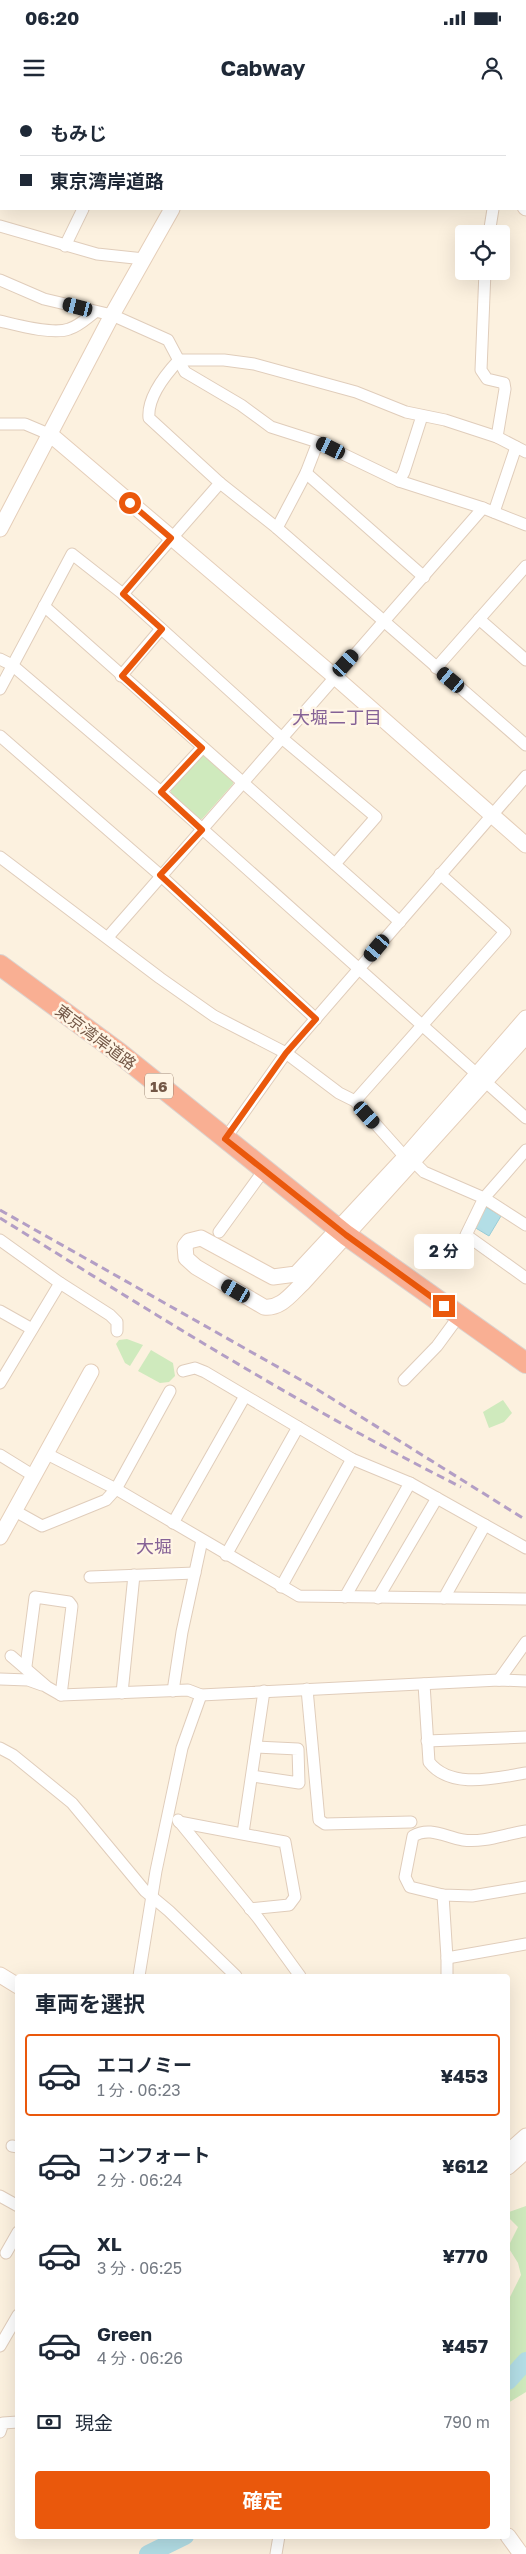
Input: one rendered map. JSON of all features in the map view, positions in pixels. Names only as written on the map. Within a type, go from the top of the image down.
[{"type":"highway","name":"東京湾岸道路","points":[[0,965],[118,1052],[342,1232],[526,1363]]},
{"type":"street","points":[[65,246],[83,210]]},
{"type":"street","points":[[0,529],[51,435],[112,315],[171,210]]},
{"type":"street","points":[[490,225],[493,210]]},
{"type":"street","points":[[0,226],[97,254],[144,259]]},
{"type":"street","points":[[0,280],[44,299],[112,315],[168,340],[185,372],[241,406],[271,427],[318,442],[399,481],[489,510],[526,525]]},
{"type":"street","points":[[485,280],[482,370],[487,378],[504,383],[505,389],[497,437]]},
{"type":"street","points":[[0,321],[49,330],[67,330],[80,324],[95,312]]},
{"type":"street","points":[[108,937],[160,875],[283,739],[334,676],[383,622],[424,578],[489,510],[521,449],[497,437],[445,420],[422,416],[356,392],[254,364],[224,360],[179,360],[165,375],[148,408],[149,418],[220,483],[277,528],[383,622],[526,745]]},
{"type":"street","points":[[399,481],[404,472],[422,416]]},
{"type":"street","points":[[0,424],[24,424],[51,435],[334,676],[526,845]]},
{"type":"street","points":[[277,528],[306,473],[318,442]]},
{"type":"street","points":[[306,473],[424,578]]},
{"type":"street","points":[[123,594],[220,483]]},
{"type":"street","points":[[0,689],[72,554],[123,594],[283,739],[376,817],[335,864]]},
{"type":"street","points":[[436,668],[479,619],[524,573]]},
{"type":"street","points":[[44,606],[242,784],[400,922]]},
{"type":"street","points":[[479,619],[526,660]]},
{"type":"street","points":[[122,676],[162,629]]},
{"type":"street","points":[[0,659],[12,665],[161,792],[526,1118]]},
{"type":"street","points":[[0,736],[160,875],[316,1019]]},
{"type":"street","points":[[161,792],[202,748]]},
{"type":"street","points":[[225,1139],[286,1053],[360,970],[440,874],[526,776]]},
{"type":"street","points":[[1,861],[108,937],[160,978],[214,1016],[286,1053],[339,1092],[355,1101],[409,1160],[424,1172],[484,1198],[526,1225]]},
{"type":"street","points":[[355,1101],[505,932],[440,874]]},
{"type":"street","points":[[342,1232],[303,1283],[280,1305],[273,1308],[264,1307],[196,1267],[186,1258],[184,1251],[189,1241],[201,1238],[273,1277],[280,1278],[296,1274],[342,1232],[409,1160],[481,1077],[526,1018]]},
{"type":"street","points":[[481,1077],[526,1036]]},
{"type":"street","points":[[526,1150],[484,1198],[466,1234],[526,1278]]},
{"type":"street","points":[[219,1232],[264,1170]]},
{"type":"street","points":[[0,1240],[60,1284],[110,1315],[117,1322],[117,1331]]},
{"type":"street","points":[[0,1383],[60,1284]]},
{"type":"street","points":[[0,1311],[32,1329]]},
{"type":"street","points":[[404,1380],[437,1346],[459,1316]]},
{"type":"street","points":[[183,1372],[195,1368],[352,1459],[410,1484],[526,1548]]},
{"type":"street","points":[[0,1537],[91,1372]]},
{"type":"street","points":[[15,1511],[42,1526],[106,1500],[116,1489],[170,1391]]},
{"type":"street","points":[[173,1523],[245,1396]]},
{"type":"street","points":[[226,1555],[298,1427]]},
{"type":"street","points":[[47,1454],[116,1489],[299,1596],[526,1599]]},
{"type":"street","points":[[0,1455],[34,1476]]},
{"type":"street","points":[[281,1587],[352,1459]]},
{"type":"street","points":[[345,1598],[410,1484]]},
{"type":"street","points":[[378,1598],[437,1498]]},
{"type":"street","points":[[444,1598],[485,1525]]},
{"type":"street","points":[[173,1691],[182,1632],[202,1540]]},
{"type":"street","points":[[90,1577],[195,1573]]},
{"type":"street","points":[[122,1693],[134,1575]]},
{"type":"street","points":[[26,1666],[35,1597],[69,1602],[72,1606],[62,1696]]},
{"type":"street","points":[[499,1680],[526,1642]]},
{"type":"street","points":[[11,1656],[26,1666],[47,1687]]},
{"type":"street","points":[[0,1679],[28,1680],[47,1687],[62,1696],[188,1690],[202,1695],[499,1680],[526,1681]]},
{"type":"street","points":[[424,1684],[429,1762],[435,1771],[456,1779],[484,1780],[526,1773]]},
{"type":"street","points":[[307,1689],[319,1820],[325,1824],[411,1822]]},
{"type":"street","points":[[243,1833],[264,1691]]},
{"type":"street","points":[[139,1974],[156,1871],[182,1748],[202,1695]]},
{"type":"street","points":[[427,1741],[526,1737]]},
{"type":"street","points":[[252,1776],[299,1783],[298,1749],[256,1747]]},
{"type":"street","points":[[0,1748],[33,1771],[72,1803],[145,1891],[153,1896],[234,1974]]},
{"type":"street","points":[[170,1810],[250,1909],[299,1974]]},
{"type":"street","points":[[179,1822],[285,1842],[295,1897],[290,1904],[250,1909]]},
{"type":"street","points":[[526,1831],[463,1840],[434,1832],[420,1832],[413,1836],[405,1877],[410,1887],[443,1895],[472,1896],[526,1887]]},
{"type":"street","points":[[443,1895],[447,1974]]},
{"type":"street","points":[[447,1958],[526,1944]]},
{"type":"street","points":[[0,1975],[15,1984]]},
{"type":"street","points":[[510,2150],[526,2136]]},
{"type":"street","points":[[510,2165],[526,2151]]},
{"type":"street","points":[[0,2196],[15,2204]]},
{"type":"street","points":[[6,2253],[15,2237]]},
{"type":"street","points":[[0,2346],[15,2321]]},
{"type":"street","points":[[0,2432],[3,2423],[15,2422]]},
{"type":"street","points":[[276,2554],[278,2539]]},
{"type":"street","points":[[510,2539],[521,2554]]},
{"type":"green space","points":[[200,755],[205,755],[233,780],[233,784],[202,819],[197,819],[171,794],[171,789]]},
{"type":"green space","points":[[127,1339],[143,1345],[130,1366],[125,1363],[116,1344],[119,1340]]},
{"type":"green space","points":[[151,1350],[173,1363],[175,1376],[169,1382],[160,1383],[138,1371]]},
{"type":"green space","points":[[503,1400],[512,1413],[504,1422],[489,1428],[483,1412]]},
{"type":"green space","points":[[526,2206],[526,2392],[510,2402],[510,2297],[521,2275],[518,2263],[510,2250],[510,2243],[518,2227],[510,2219],[510,2212]]},
{"type":"water","points":[[486,1207],[501,1216],[489,1236],[474,1227]]},
{"type":"waterway","points":[[510,2379],[526,2361]]},
{"type":"waterway","points":[[148,2554],[179,2539]]},
{"type":"railway","points":[[0,1210],[315,1388],[526,1520]]},
{"type":"railway","points":[[0,1218],[285,1392],[461,1487]]},
{"type":"district","name":"大堀二丁目","points":[[337,717]]},
{"type":"district","name":"大堀","points":[[154,1546]]},
{"type":"route","points":[[130,503],[171,538],[123,594],[162,629],[122,676],[202,748],[161,792],[202,830],[160,875],[316,1019],[286,1053],[225,1139],[346,1235],[444,1306]]}]
